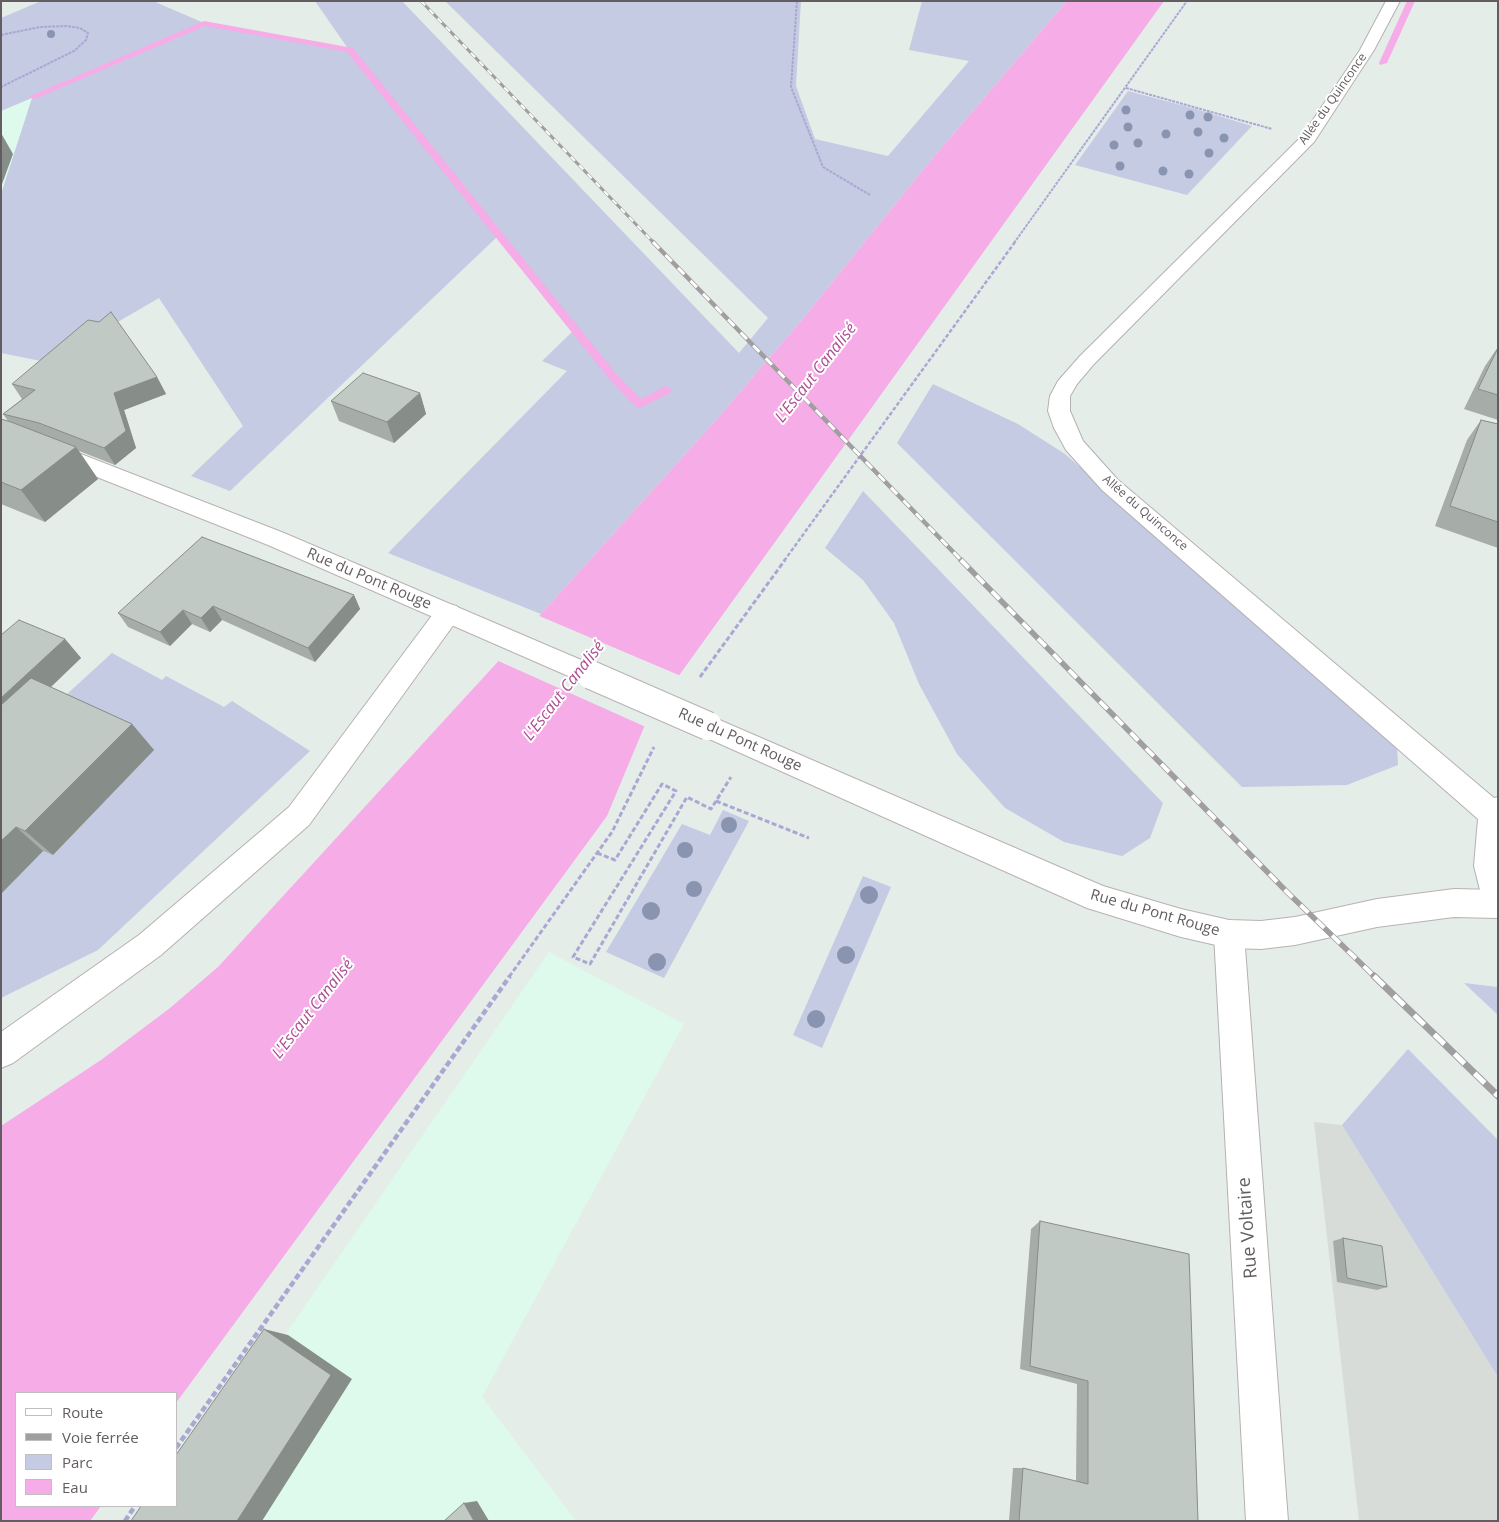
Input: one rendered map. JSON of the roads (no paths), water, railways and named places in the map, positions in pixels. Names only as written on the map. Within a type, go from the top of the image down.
[{"type":"street","name":"Allée du Quinconce","points":[[1393,1],[1367,50],[1308,139],[1087,360],[1068,382],[1060,396],[1059,411],[1074,445],[1110,484],[1496,812]]},
{"type":"street","name":"Rue du Pont Rouge","points":[[1,436],[42,447],[266,535],[448,612],[1098,898],[1181,923],[1229,934],[1261,935],[1295,931],[1377,913],[1454,903],[1498,903]]},
{"type":"street","points":[[1,1052],[150,945],[299,816],[448,612]]},
{"type":"street","points":[[1496,812],[1489,866],[1498,903]]},
{"type":"street","name":"Rue Voltaire","points":[[1229,934],[1268,1521]]},
{"type":"water","name":"L'Escaut Canalisé","points":[[1067,1],[1164,1],[647,720],[607,816],[178,1400],[178,1392],[15,1392],[15,1507],[100,1507],[90,1521],[1,1521],[1,1126],[101,1060],[170,1008],[218,967],[716,420],[801,321],[927,165]]},
{"type":"waterway","points":[[1383,63],[1411,1]]},
{"type":"waterway","points":[[32,97],[204,23],[350,50],[614,378],[640,404],[666,390]]},
{"type":"railway","points":[[421,1],[654,243]]},
{"type":"railway","points":[[653,242],[962,561]]},
{"type":"railway","points":[[961,560],[1287,892],[1375,977]]},
{"type":"railway","points":[[1374,976],[1498,1096]]}]
